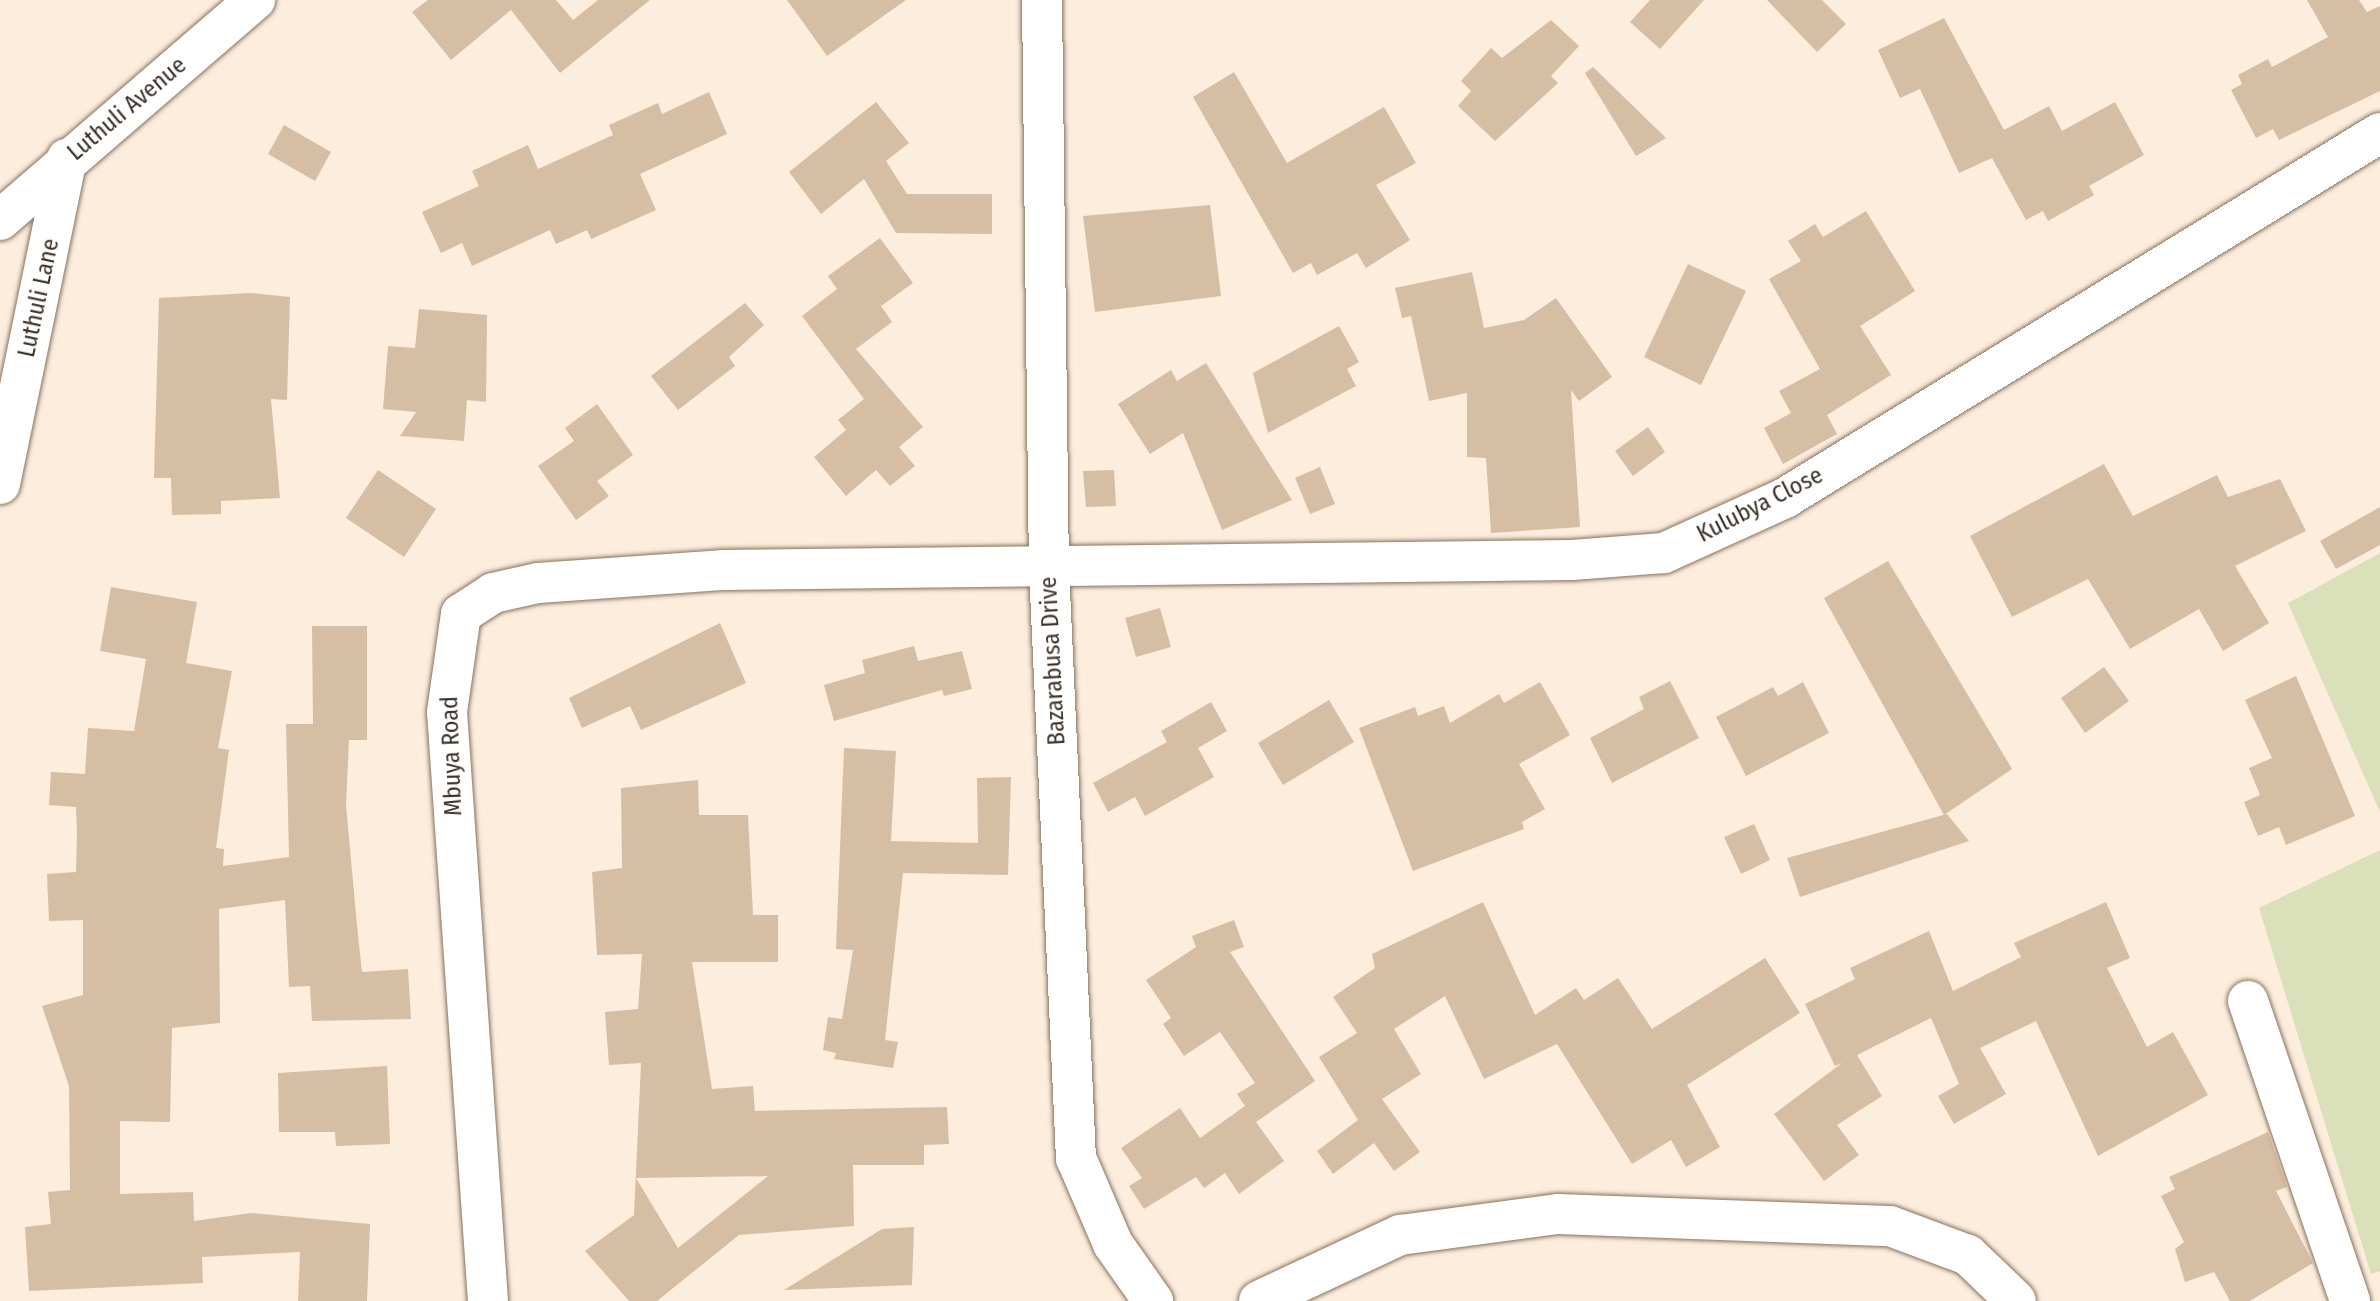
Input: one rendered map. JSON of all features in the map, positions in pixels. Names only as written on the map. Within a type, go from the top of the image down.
[{"type":"street","name":"Luthuli Avenue","points":[[0,220],[67,159],[255,0]]},
{"type":"street","name":"Bazarabusa Drive","points":[[1042,0],[1049,569],[1076,1158],[1113,1244],[1153,1301]]},
{"type":"street","name":"Kulubya Close","points":[[1049,569],[1664,553],[1785,498],[2380,133]]},
{"type":"street","name":"Luthuli Lane","points":[[0,484],[67,159]]},
{"type":"street","name":"Mbuya Road","points":[[488,1301],[447,712],[461,614],[493,593],[538,583],[722,570],[1049,569]]},
{"type":"street","points":[[2248,1001],[2350,1301]]},
{"type":"street","points":[[1259,1301],[1400,1235],[1558,1214],[1890,1226],[1968,1255],[2016,1301]]},
{"type":"green space","points":[[2380,553],[2380,812],[2288,603]]},
{"type":"green space","points":[[2380,850],[2380,1271],[2371,1274],[2259,908]]},
{"type":"building","points":[[428,0],[556,0],[573,20],[598,0],[650,0],[560,73],[511,10],[451,60],[412,12]]},
{"type":"building","points":[[787,0],[906,0],[827,56]]},
{"type":"building","points":[[1650,0],[1704,0],[1660,49],[1630,22]]},
{"type":"building","points":[[1767,0],[1822,0],[1846,24],[1817,52]]},
{"type":"building","points":[[2307,0],[2359,0],[2367,12],[2380,6],[2380,91],[2279,140],[2273,129],[2256,138],[2231,90],[2242,84],[2238,75],[2268,59],[2272,67],[2328,37]]},
{"type":"building","points":[[1944,18],[2004,130],[2049,106],[2062,131],[2115,102],[2144,155],[2089,186],[2094,195],[2048,221],[2043,211],[2026,220],[1992,158],[1959,173],[1920,89],[1900,98],[1878,50]]},
{"type":"building","points":[[1551,20],[1579,46],[1551,76],[1558,83],[1495,141],[1458,106],[1471,91],[1461,81],[1491,48],[1502,58]]},
{"type":"building","points":[[1593,67],[1666,138],[1636,156],[1585,73]]},
{"type":"building","points":[[1234,72],[1287,163],[1384,107],[1416,163],[1376,185],[1410,240],[1366,268],[1357,253],[1317,275],[1311,263],[1293,273],[1193,97]]},
{"type":"building","points":[[709,92],[727,134],[640,174],[656,210],[591,239],[587,230],[556,244],[550,230],[472,266],[462,243],[441,253],[422,212],[479,186],[472,171],[528,145],[538,169],[613,135],[609,125],[658,103],[662,114]]},
{"type":"building","points":[[876,102],[909,143],[886,161],[907,194],[992,194],[992,234],[896,233],[864,179],[821,214],[789,172]]},
{"type":"building","points":[[284,125],[331,152],[315,181],[268,154]]},
{"type":"building","points":[[1210,205],[1221,296],[1095,312],[1083,216]]},
{"type":"building","points":[[1866,211],[1915,291],[1860,326],[1891,375],[1827,415],[1837,434],[1783,464],[1764,428],[1791,413],[1779,391],[1820,369],[1769,279],[1801,261],[1788,241],[1815,224],[1823,237]]},
{"type":"building","points":[[880,238],[913,283],[881,306],[892,322],[856,349],[923,427],[899,447],[915,466],[890,486],[876,470],[846,496],[814,457],[846,430],[838,420],[864,399],[802,316],[837,289],[828,276]]},
{"type":"building","points":[[1688,264],[1746,291],[1701,385],[1644,357]]},
{"type":"building","points":[[1472,272],[1484,328],[1524,320],[1556,298],[1612,377],[1579,401],[1571,390],[1580,527],[1491,533],[1486,458],[1467,457],[1467,393],[1429,401],[1411,316],[1402,318],[1395,288]]},
{"type":"building","points":[[251,293],[290,297],[287,400],[271,399],[280,498],[221,501],[221,514],[172,515],[171,478],[154,478],[159,298]]},
{"type":"building","points":[[745,303],[764,325],[729,357],[735,366],[678,410],[651,376]]},
{"type":"building","points":[[419,309],[487,315],[486,402],[467,400],[464,441],[400,436],[416,412],[383,409],[388,346],[415,348]]},
{"type":"building","points":[[1339,326],[1359,362],[1347,369],[1356,386],[1268,433],[1253,373]]},
{"type":"building","points":[[1206,363],[1292,500],[1222,530],[1183,433],[1150,454],[1118,404],[1171,370],[1177,381]]},
{"type":"building","points":[[597,404],[633,455],[597,481],[609,496],[576,520],[538,466],[574,441],[565,428]]},
{"type":"building","points":[[1648,427],[1665,452],[1633,476],[1615,451]]},
{"type":"building","points":[[2104,464],[2133,516],[2217,475],[2228,497],[2280,479],[2306,531],[2235,566],[2269,623],[2223,651],[2199,609],[2130,649],[2088,579],[2012,617],[1970,536]]},
{"type":"building","points":[[1320,467],[1335,504],[1310,514],[1295,478]]},
{"type":"building","points":[[378,470],[436,509],[404,557],[346,518]]},
{"type":"building","points":[[1114,470],[1116,506],[1086,507],[1083,471]]},
{"type":"building","points":[[2380,507],[2380,545],[2336,569],[2320,541]]},
{"type":"building","points":[[1888,561],[2012,769],[1944,815],[1824,598]]},
{"type":"building","points":[[111,587],[197,602],[186,663],[232,671],[218,748],[229,750],[216,848],[224,849],[223,866],[289,857],[286,724],[313,724],[312,626],[367,626],[367,740],[349,740],[346,805],[362,972],[408,969],[411,1019],[312,1021],[310,986],[289,987],[285,900],[219,909],[220,1023],[172,1028],[170,1122],[120,1121],[120,1194],[193,1192],[194,1221],[251,1213],[370,1224],[367,1301],[298,1301],[300,1252],[202,1257],[203,1283],[29,1291],[25,1227],[51,1224],[48,1192],[70,1190],[69,1086],[42,1006],[83,995],[83,920],[49,921],[47,874],[76,872],[77,833],[76,807],[49,805],[51,772],[85,774],[88,728],[134,731],[146,659],[100,651]]},
{"type":"building","points":[[1160,608],[1171,647],[1136,657],[1125,618]]},
{"type":"building","points":[[720,623],[746,683],[641,730],[630,706],[582,728],[569,698]]},
{"type":"building","points":[[914,646],[918,661],[962,651],[972,689],[944,696],[942,690],[834,721],[824,685],[865,673],[862,660]]},
{"type":"building","points":[[2104,667],[2129,701],[2085,733],[2061,698]]},
{"type":"building","points":[[2296,676],[2355,816],[2286,845],[2279,827],[2258,836],[2244,802],[2260,795],[2249,768],[2272,758],[2245,700]]},
{"type":"building","points":[[1670,681],[1699,738],[1612,783],[1590,738],[1644,709],[1639,697]]},
{"type":"building","points":[[1540,682],[1570,735],[1519,764],[1545,809],[1522,822],[1524,829],[1413,871],[1359,728],[1415,707],[1418,716],[1444,706],[1450,723],[1499,694],[1504,703]]},
{"type":"building","points":[[1803,682],[1829,733],[1746,776],[1716,717],[1773,687],[1778,696]]},
{"type":"building","points":[[1329,700],[1354,742],[1283,785],[1258,743]]},
{"type":"building","points":[[1211,702],[1227,731],[1198,748],[1214,777],[1145,816],[1135,797],[1108,812],[1093,783],[1167,742],[1161,731]]},
{"type":"building","points":[[844,748],[896,751],[891,841],[978,843],[977,778],[1011,777],[1008,875],[903,873],[885,1040],[898,1042],[893,1068],[834,1059],[836,1053],[823,1050],[828,1017],[842,1019],[853,950],[836,949]]},
{"type":"building","points":[[698,780],[699,815],[748,815],[753,915],[778,915],[778,962],[692,962],[712,1089],[753,1086],[755,1111],[947,1107],[949,1144],[924,1145],[924,1165],[853,1165],[854,1226],[739,1235],[657,1301],[629,1301],[585,1251],[634,1215],[641,1063],[609,1065],[605,1012],[638,1009],[642,954],[597,955],[592,872],[622,868],[621,788]],"holes":[[[768,1176],[678,1248],[636,1178]]]},
{"type":"building","points":[[1947,814],[1969,841],[1800,897],[1787,858]]},
{"type":"building","points":[[1754,824],[1770,860],[1741,874],[1724,837]]},
{"type":"building","points":[[1483,902],[1535,1015],[1576,988],[1584,1000],[1618,978],[1652,1029],[1765,958],[1800,1013],[1687,1085],[1720,1147],[1686,1167],[1671,1140],[1632,1164],[1557,1044],[1484,1079],[1445,996],[1394,1029],[1421,1074],[1382,1099],[1420,1152],[1394,1171],[1374,1143],[1333,1174],[1317,1151],[1358,1120],[1319,1057],[1357,1033],[1333,997],[1375,968],[1372,954]]},
{"type":"building","points":[[2106,902],[2130,958],[2107,968],[2147,1047],[2173,1032],[2208,1095],[2098,1156],[2036,1021],[1980,1048],[2006,1094],[1954,1124],[1938,1096],[1959,1084],[1931,1018],[1857,1055],[1882,1096],[1837,1125],[1859,1155],[1824,1181],[1774,1114],[1842,1063],[1835,1066],[1805,1004],[1855,979],[1850,968],[1929,931],[1953,991],[2021,957],[2014,943]]},
{"type":"building","points":[[1234,920],[1244,947],[1230,952],[1315,1081],[1256,1122],[1284,1161],[1239,1194],[1225,1173],[1204,1188],[1196,1177],[1144,1209],[1129,1186],[1142,1178],[1121,1148],[1180,1108],[1200,1138],[1245,1106],[1237,1094],[1255,1083],[1220,1032],[1184,1056],[1163,1024],[1171,1018],[1146,980],[1196,947],[1192,936]]},
{"type":"building","points":[[387,1066],[390,1144],[336,1146],[335,1132],[279,1132],[278,1073]]},
{"type":"building","points":[[2268,1132],[2287,1187],[2276,1191],[2313,1263],[2250,1301],[2230,1301],[2214,1272],[2185,1282],[2175,1249],[2184,1242],[2161,1196],[2175,1189],[2169,1177]]},
{"type":"building","points":[[914,1227],[912,1285],[784,1290],[882,1229]]}]
